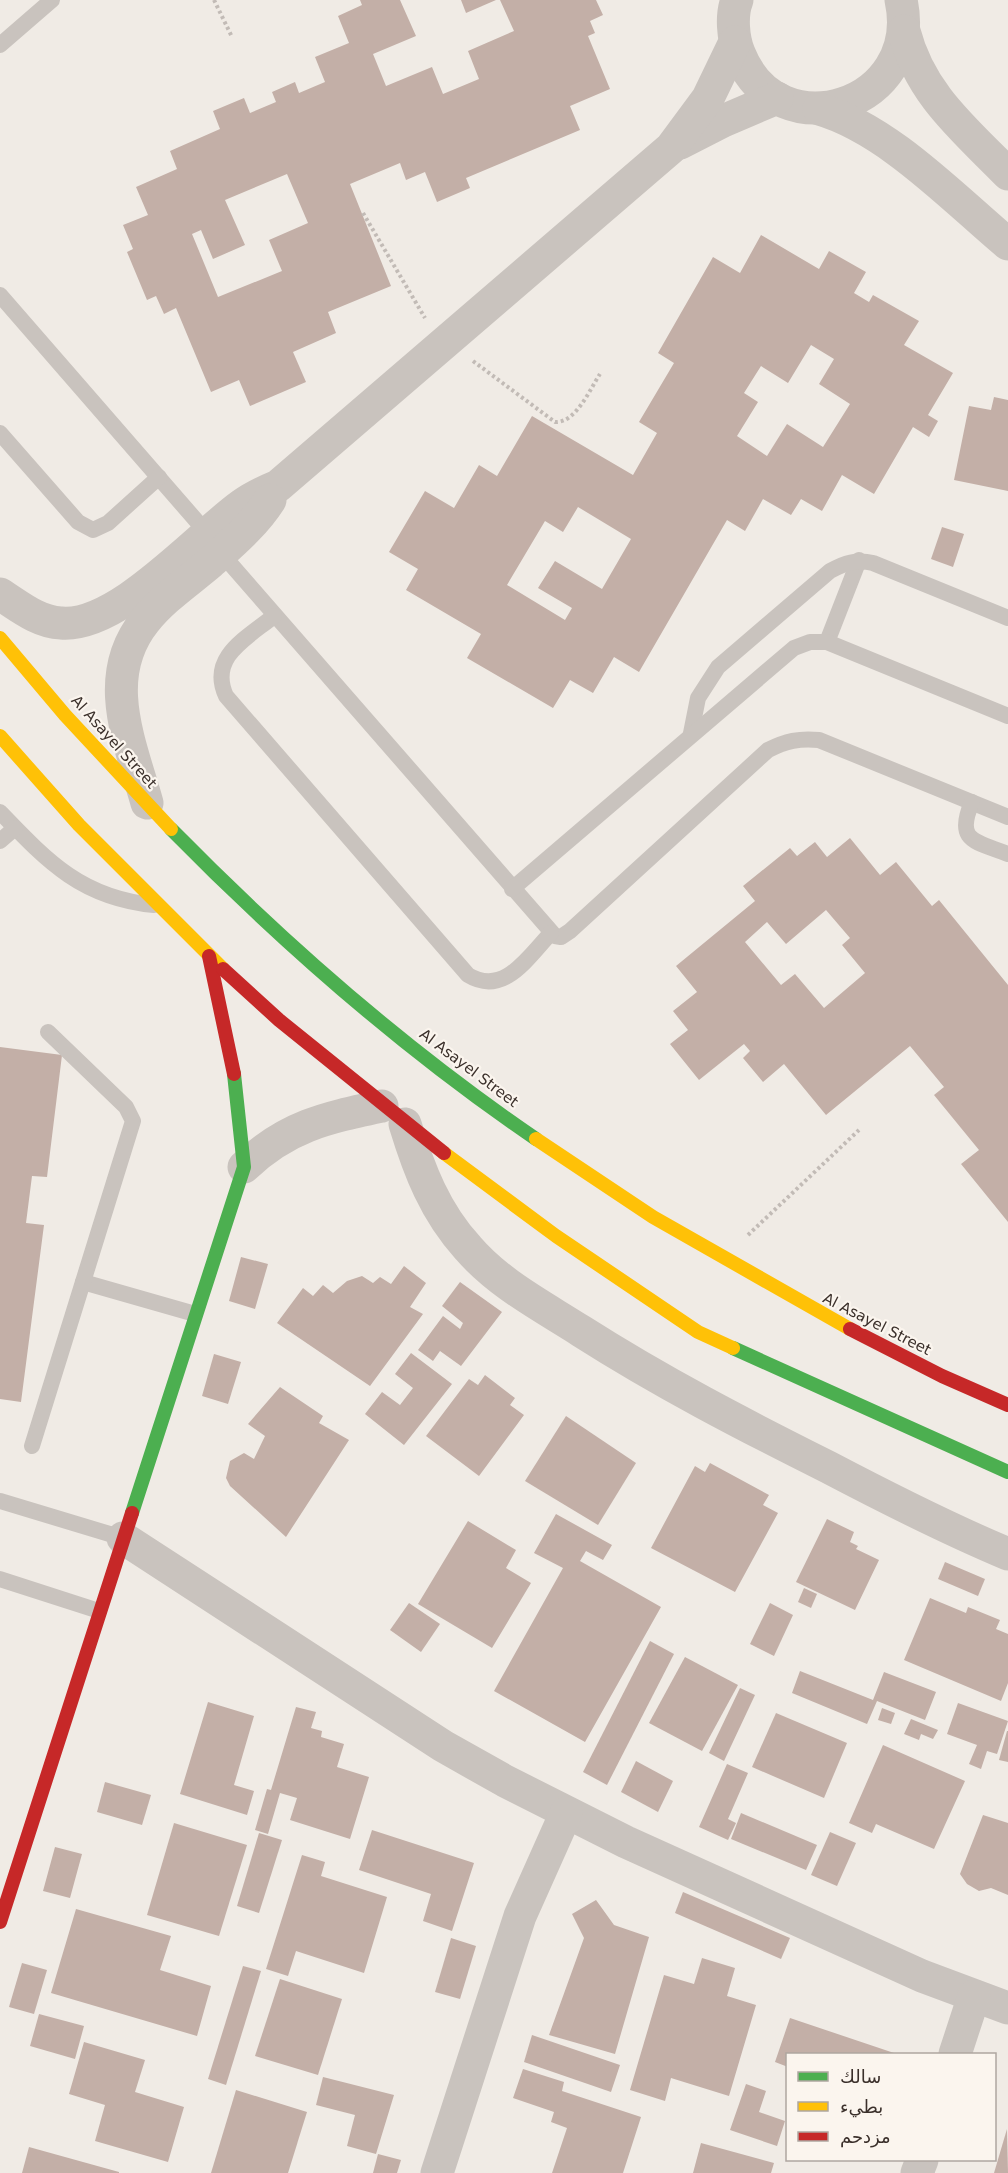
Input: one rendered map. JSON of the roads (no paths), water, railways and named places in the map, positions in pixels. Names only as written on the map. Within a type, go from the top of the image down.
[{"type":"main road","name":"Al Asayel Street","points":[[0,638],[147,803],[264,919],[323,974],[438,1067],[596,1181],[724,1258],[856,1334],[967,1388],[1008,1405]]},
{"type":"main road","points":[[0,736],[79,825],[209,956],[394,1115],[610,1274],[698,1332],[1008,1472]]},
{"type":"main road","points":[[0,1922],[244,1167],[237,1080],[209,956]]},
{"type":"street","points":[[735,2],[735,42],[744,64],[758,84],[777,98],[798,106],[841,115],[881,137],[1008,244]]},
{"type":"street","points":[[819,109],[850,103],[877,86],[896,61],[903,16]]},
{"type":"street","points":[[903,16],[917,70],[927,88],[1008,174]]},
{"type":"street","points":[[147,803],[123,718],[119,692],[122,666],[131,642],[146,620],[214,543],[244,503],[278,486],[671,148],[708,98],[735,42]]},
{"type":"street","points":[[671,148],[723,121],[777,98]]},
{"type":"street","points":[[0,594],[36,617],[61,623],[86,622],[131,597],[214,543]]},
{"type":"street","points":[[244,1167],[264,1148],[312,1122],[394,1115],[420,1174],[441,1213],[468,1249],[501,1279],[609,1349],[682,1391],[912,1510],[1008,1554]]},
{"type":"street","points":[[123,1538],[443,1746],[566,1813],[626,1842],[974,1996],[1008,2008]]},
{"type":"street","points":[[437,2173],[520,1916],[566,1813]]},
{"type":"street","points":[[956,2053],[974,1996]]},
{"type":"lane","points":[[0,45],[52,0]]},
{"type":"lane","points":[[0,295],[159,477],[274,616],[551,933],[561,937],[570,931],[768,750],[784,742],[802,739],[819,740],[1008,817]]},
{"type":"lane","points":[[0,433],[78,522],[93,530],[108,523],[159,477]]},
{"type":"lane","points":[[691,734],[698,698],[718,667],[830,571],[859,560],[887,568],[1008,618]]},
{"type":"lane","points":[[827,642],[859,560]]},
{"type":"lane","points":[[274,616],[230,652],[223,662],[220,679],[226,696],[468,975],[478,981],[500,982],[510,976],[551,933]]},
{"type":"lane","points":[[512,889],[794,648],[810,642],[827,642],[1008,716]]},
{"type":"lane","points":[[972,802],[964,820],[968,834],[973,839],[1008,854]]},
{"type":"lane","points":[[0,812],[71,878],[98,894],[128,903],[159,906]]},
{"type":"lane","points":[[0,841],[15,828]]},
{"type":"lane","points":[[32,1446],[133,1121],[126,1107],[48,1032]]},
{"type":"lane","points":[[83,1282],[195,1314]]},
{"type":"lane","points":[[0,1501],[123,1538]]},
{"type":"lane","points":[[0,1579],[99,1611]]}]
